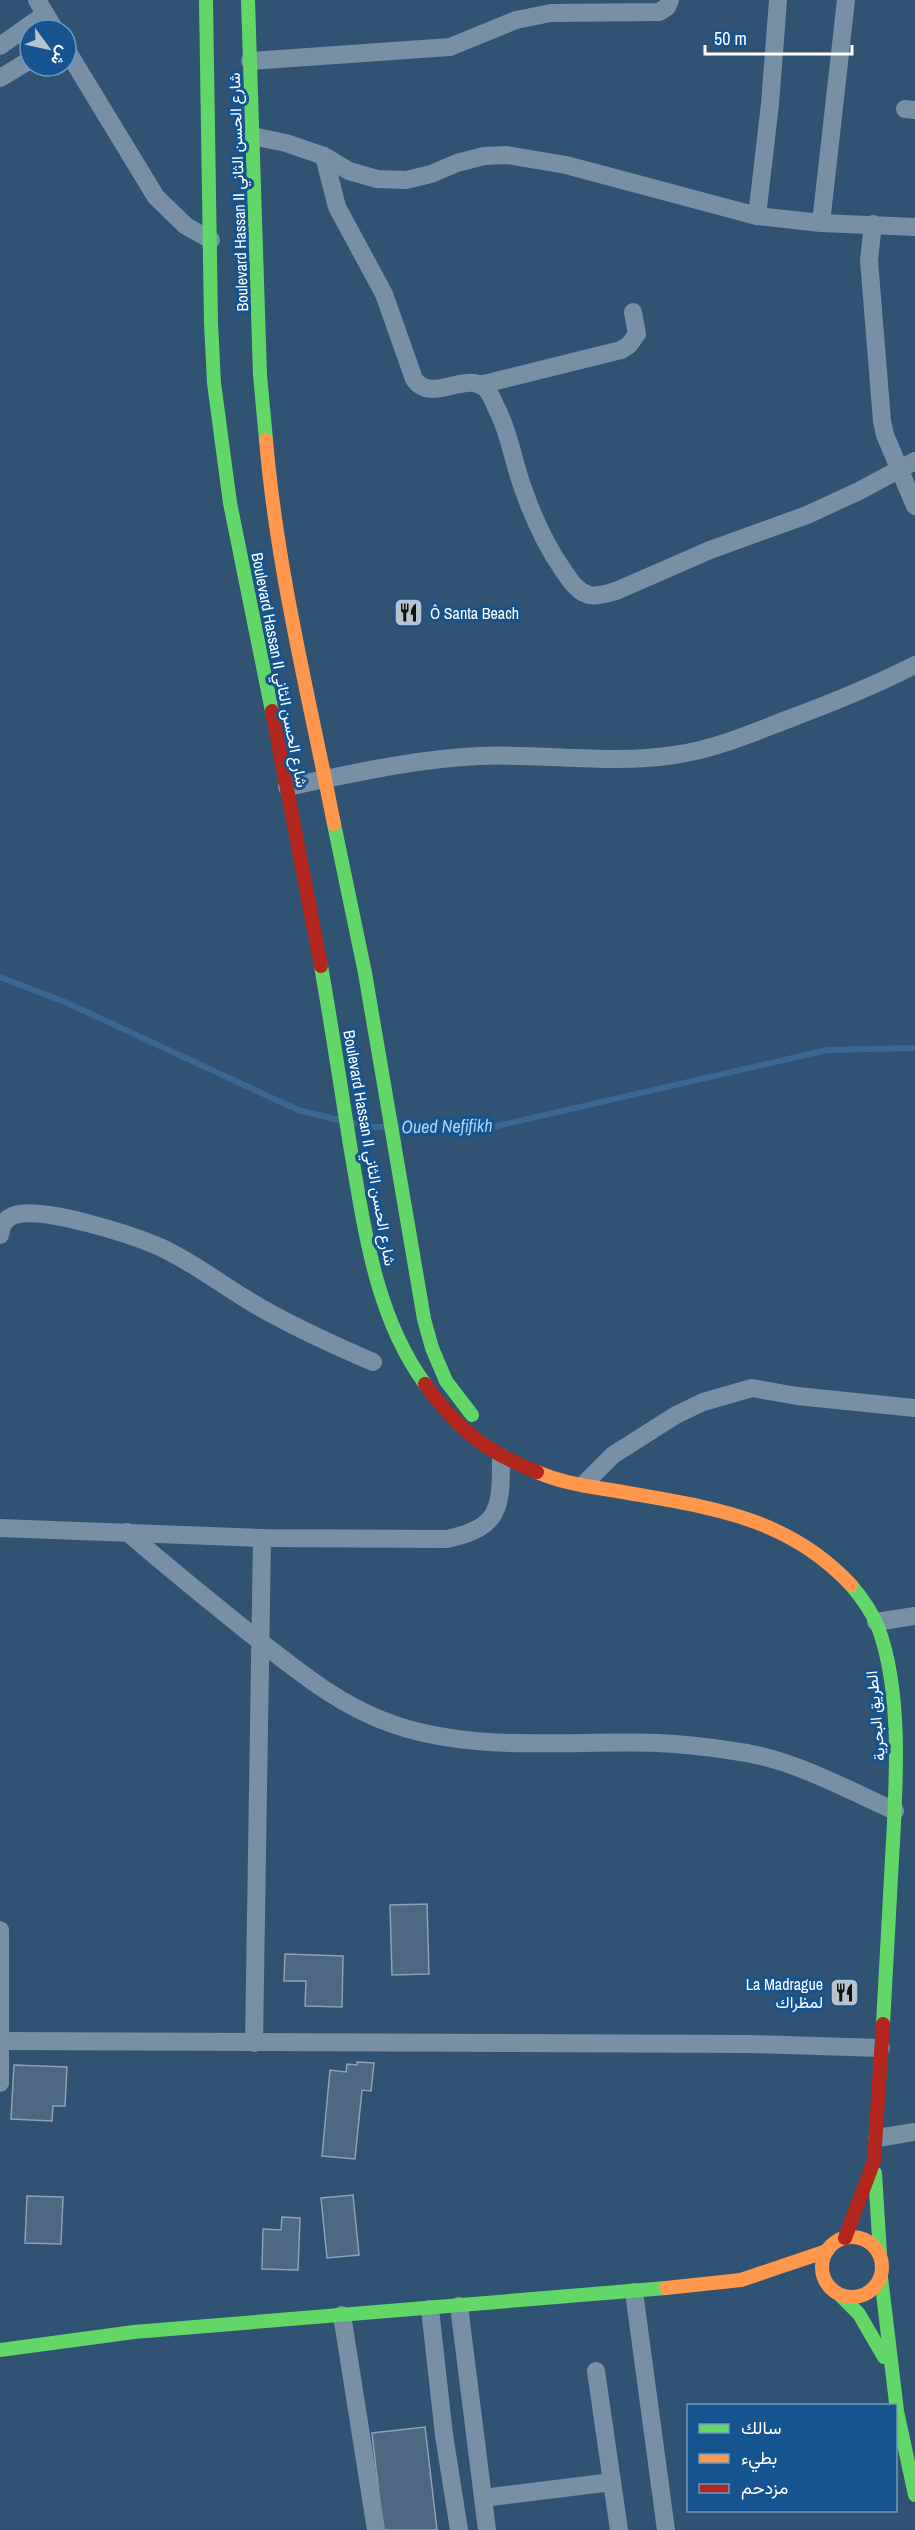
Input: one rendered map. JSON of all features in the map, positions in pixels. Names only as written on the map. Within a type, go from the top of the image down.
[{"type":"main road","name":"Boulevard Hassan II شارع الحسن الثاني","points":[[206,0],[210,94],[213,375],[222,455],[324,983],[360,1204],[374,1270],[387,1316],[399,1343],[416,1372],[441,1404],[467,1432],[501,1457]]},
{"type":"main road","name":"Boulevard Hassan II شارع الحسن الثاني","points":[[248,0],[260,375],[268,468],[287,591],[365,973],[424,1319],[432,1348],[446,1380],[501,1457]]},
{"type":"main road","name":"الطريق البحرية","points":[[501,1457],[537,1473],[584,1485],[668,1498],[747,1516],[771,1525],[798,1539],[841,1574],[876,1622],[886,1657],[897,1755],[874,2161]]},
{"type":"main road","points":[[845,2238],[874,2161]]},
{"type":"main road","points":[[874,2161],[881,2277],[896,2404]]},
{"type":"main road","points":[[0,2350],[134,2332],[634,2292],[752,2278],[826,2251],[845,2238],[859,2238],[871,2243],[880,2254]]},
{"type":"main road","points":[[826,2251],[822,2270],[835,2291],[865,2322],[881,2349],[893,2379]]},
{"type":"main road","points":[[809,2284],[850,2297],[869,2292],[881,2277]]},
{"type":"main road","points":[[752,2278],[787,2282]]},
{"type":"main road","points":[[897,2411],[915,2495]]},
{"type":"street","points":[[250,61],[450,47],[516,20],[551,13],[659,12],[667,7],[670,0]]},
{"type":"street","points":[[757,216],[770,104],[778,0]]},
{"type":"street","points":[[821,223],[846,0]]},
{"type":"street","points":[[0,46],[41,7]]},
{"type":"street","points":[[0,78],[18,67]]},
{"type":"street","points":[[78,69],[156,197],[186,226],[211,240]]},
{"type":"street","points":[[252,136],[286,143],[324,156],[349,171],[377,179],[405,180],[431,174],[457,163],[484,156],[507,155],[566,165],[757,216],[821,223],[915,227]]},
{"type":"street","points":[[324,156],[336,207],[384,294],[418,385],[429,388],[473,382],[486,390],[505,426],[518,472],[540,532],[572,582],[582,592],[591,596],[616,591],[710,550],[807,515],[915,461]]},
{"type":"street","points":[[873,224],[869,260],[882,421],[885,435],[915,506]]},
{"type":"street","points":[[480,385],[621,350],[629,345],[637,334],[633,312]]},
{"type":"street","points":[[287,788],[408,763],[478,756],[611,760],[675,755],[707,748],[814,710],[915,665]]},
{"type":"street","points":[[0,1235],[4,1222],[17,1214],[71,1220],[123,1233],[161,1248],[269,1313],[373,1362]]},
{"type":"street","points":[[584,1485],[613,1455],[676,1415],[703,1402],[752,1388],[797,1396],[915,1408]]},
{"type":"street","points":[[0,1528],[262,1538],[447,1539],[469,1534],[484,1527],[496,1510],[501,1489],[501,1457]]},
{"type":"street","points":[[127,1532],[200,1595],[314,1684],[374,1718],[419,1732],[493,1741],[573,1744],[656,1743],[737,1751],[786,1763],[895,1811]]},
{"type":"street","points":[[254,2043],[262,1538]]},
{"type":"street","points":[[876,1622],[915,1616]]},
{"type":"street","points":[[0,1930],[0,2083]]},
{"type":"street","points":[[1,2041],[739,2044],[881,2048]]},
{"type":"street","points":[[877,2138],[915,2132]]},
{"type":"street","points":[[634,2292],[666,2530]]},
{"type":"street","points":[[459,2306],[488,2530]]},
{"type":"street","points":[[430,2308],[444,2435],[459,2530]]},
{"type":"street","points":[[342,2315],[376,2530]]},
{"type":"street","points":[[596,2371],[619,2530]]},
{"type":"street","points":[[483,2498],[612,2482]]},
{"type":"building","points":[[427,1904],[429,1974],[392,1975],[390,1905]]},
{"type":"building","points":[[285,1954],[343,1956],[342,2007],[305,2006],[306,1981],[284,1981]]},
{"type":"building","points":[[357,2062],[374,2063],[371,2091],[362,2090],[355,2159],[322,2156],[330,2070],[346,2072],[347,2064],[357,2065]]},
{"type":"building","points":[[14,2065],[67,2067],[65,2106],[53,2106],[52,2121],[11,2119]]},
{"type":"building","points":[[353,2195],[359,2255],[327,2258],[321,2198]]},
{"type":"building","points":[[27,2196],[63,2197],[61,2244],[25,2243]]},
{"type":"building","points":[[282,2217],[300,2218],[298,2270],[262,2269],[263,2229],[281,2230]]},
{"type":"building","points":[[425,2427],[437,2530],[383,2530],[372,2433]]},
{"type":"waterway","name":"Oued Nefifikh","points":[[0,977],[65,1002],[298,1110],[339,1120]]},
{"type":"waterway","name":"Oued Nefifikh","points":[[396,1127],[497,1126],[827,1050],[915,1048]]},
{"type":"waterway","name":"Oued Nefifikh","points":[[352,1123],[386,1127]]},
{"type":"traffic: fast","points":[[206,0],[214,383],[230,503],[272,711]]},
{"type":"traffic: fast","points":[[248,0],[260,375],[266,440]]},
{"type":"traffic: fast","points":[[334,824],[365,973],[424,1319],[432,1348],[446,1381],[472,1415]]},
{"type":"traffic: fast","points":[[321,966],[356,1182],[375,1273],[395,1331],[408,1358],[425,1384]]},
{"type":"traffic: fast","points":[[851,1585],[866,1605],[878,1627],[886,1653],[894,1711],[895,1802],[883,2024]]},
{"type":"traffic: fast","points":[[875,2173],[880,2254]]},
{"type":"traffic: fast","points":[[881,2277],[896,2404]]},
{"type":"traffic: fast","points":[[0,2350],[134,2332],[666,2288]]},
{"type":"traffic: fast","points":[[840,2295],[859,2314],[884,2357]]},
{"type":"traffic: fast","points":[[897,2411],[915,2495]]},
{"type":"traffic: slow","points":[[266,440],[286,585],[334,824]]},
{"type":"traffic: slow","points":[[537,1472],[576,1484],[713,1509],[743,1518],[800,1543],[826,1562],[851,1585]]},
{"type":"traffic: slow","points":[[852,2237],[869,2242],[877,2250],[882,2267],[877,2284],[869,2292],[852,2297],[835,2292],[827,2284],[822,2267],[827,2250],[835,2242],[852,2237]]},
{"type":"traffic: slow","points":[[666,2288],[741,2280],[827,2251]]},
{"type":"traffic: jam","points":[[272,711],[321,966]]},
{"type":"traffic: jam","points":[[425,1384],[449,1414],[474,1437],[502,1456],[537,1472]]},
{"type":"traffic: jam","points":[[845,2238],[874,2161],[883,2024]]},
{"type":"place","name":"Ô Santa Beach","points":[[409,613]]},
{"type":"place","name":"La Madrague لمظراك","points":[[844,1993]]}]
